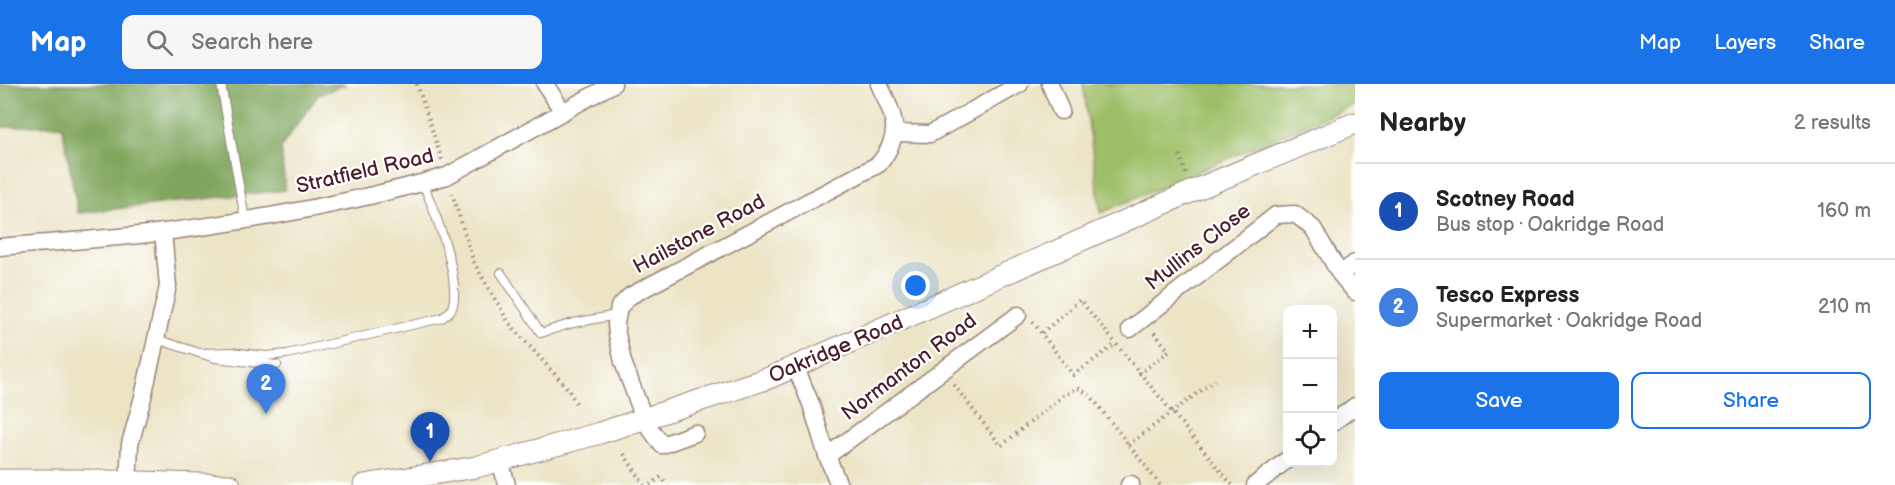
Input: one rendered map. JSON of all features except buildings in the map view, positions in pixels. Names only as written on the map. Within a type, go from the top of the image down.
[{"type":"street","points":[[545,84],[562,112]]},
{"type":"street","name":"Stratfield Road","points":[[0,247],[164,232],[380,194],[423,183],[447,176],[613,84]]},
{"type":"street","points":[[879,84],[891,110],[895,133],[930,134],[1020,84]]},
{"type":"street","points":[[1050,84],[1061,111]]},
{"type":"street","name":"Oakridge Road","points":[[364,485],[466,469],[500,461],[645,421],[796,368],[1185,195],[1355,123]]},
{"type":"street","name":"Hailstone Road","points":[[617,315],[624,301],[630,296],[879,164],[890,150],[895,133]]},
{"type":"street","name":"Mullins Close","points":[[1130,329],[1276,215],[1295,214],[1313,228],[1340,274],[1355,292]]},
{"type":"street","points":[[128,483],[130,444],[168,286],[164,232]]},
{"type":"street","points":[[1340,274],[1355,263]]},
{"type":"street","points":[[617,315],[617,334],[623,362],[645,421],[662,445],[695,433]]},
{"type":"street","name":"Normanton Road","points":[[827,456],[943,370],[1021,321]]},
{"type":"street","name":"Normanton Road","points":[[796,368],[811,404],[838,485]]},
{"type":"street","points":[[1337,419],[1355,406]]},
{"type":"street","points":[[500,461],[507,485]]},
{"type":"street","points":[[1255,485],[1283,462]]},
{"type":"street","points":[[0,480],[230,485]]},
{"type":"lane","points":[[221,84],[245,219]]},
{"type":"lane","points":[[199,353],[231,352],[266,356],[287,354],[442,318],[450,313],[454,290],[451,268],[434,209],[423,183]]},
{"type":"lane","points":[[501,273],[541,333],[573,323],[617,315]]},
{"type":"lane","points":[[156,339],[215,358],[277,365]]},
{"type":"path","points":[[417,84],[442,160]]},
{"type":"path","points":[[1042,333],[1080,300],[1233,485]]},
{"type":"path","points":[[1021,321],[1033,321],[1074,375],[1116,344]]},
{"type":"path","points":[[1139,374],[1169,351]]},
{"type":"path","points":[[943,370],[1001,446],[1063,396],[1078,388],[1090,394],[1160,485]]},
{"type":"path","points":[[954,385],[963,378]]},
{"type":"path","points":[[1128,445],[1215,380]]},
{"type":"path","points":[[624,454],[644,485]]},
{"type":"path","points":[[650,485],[661,477],[668,485]]},
{"type":"green space","points":[[0,84],[346,84],[318,95],[281,147],[285,190],[78,213],[62,125],[0,127]]},
{"type":"green space","points":[[1083,84],[1355,84],[1355,104],[1101,213]]},
{"type":"place","name":"Tesco Express","points":[[266,414]]},
{"type":"place","name":"Scotney Road","points":[[430,462]]}]
